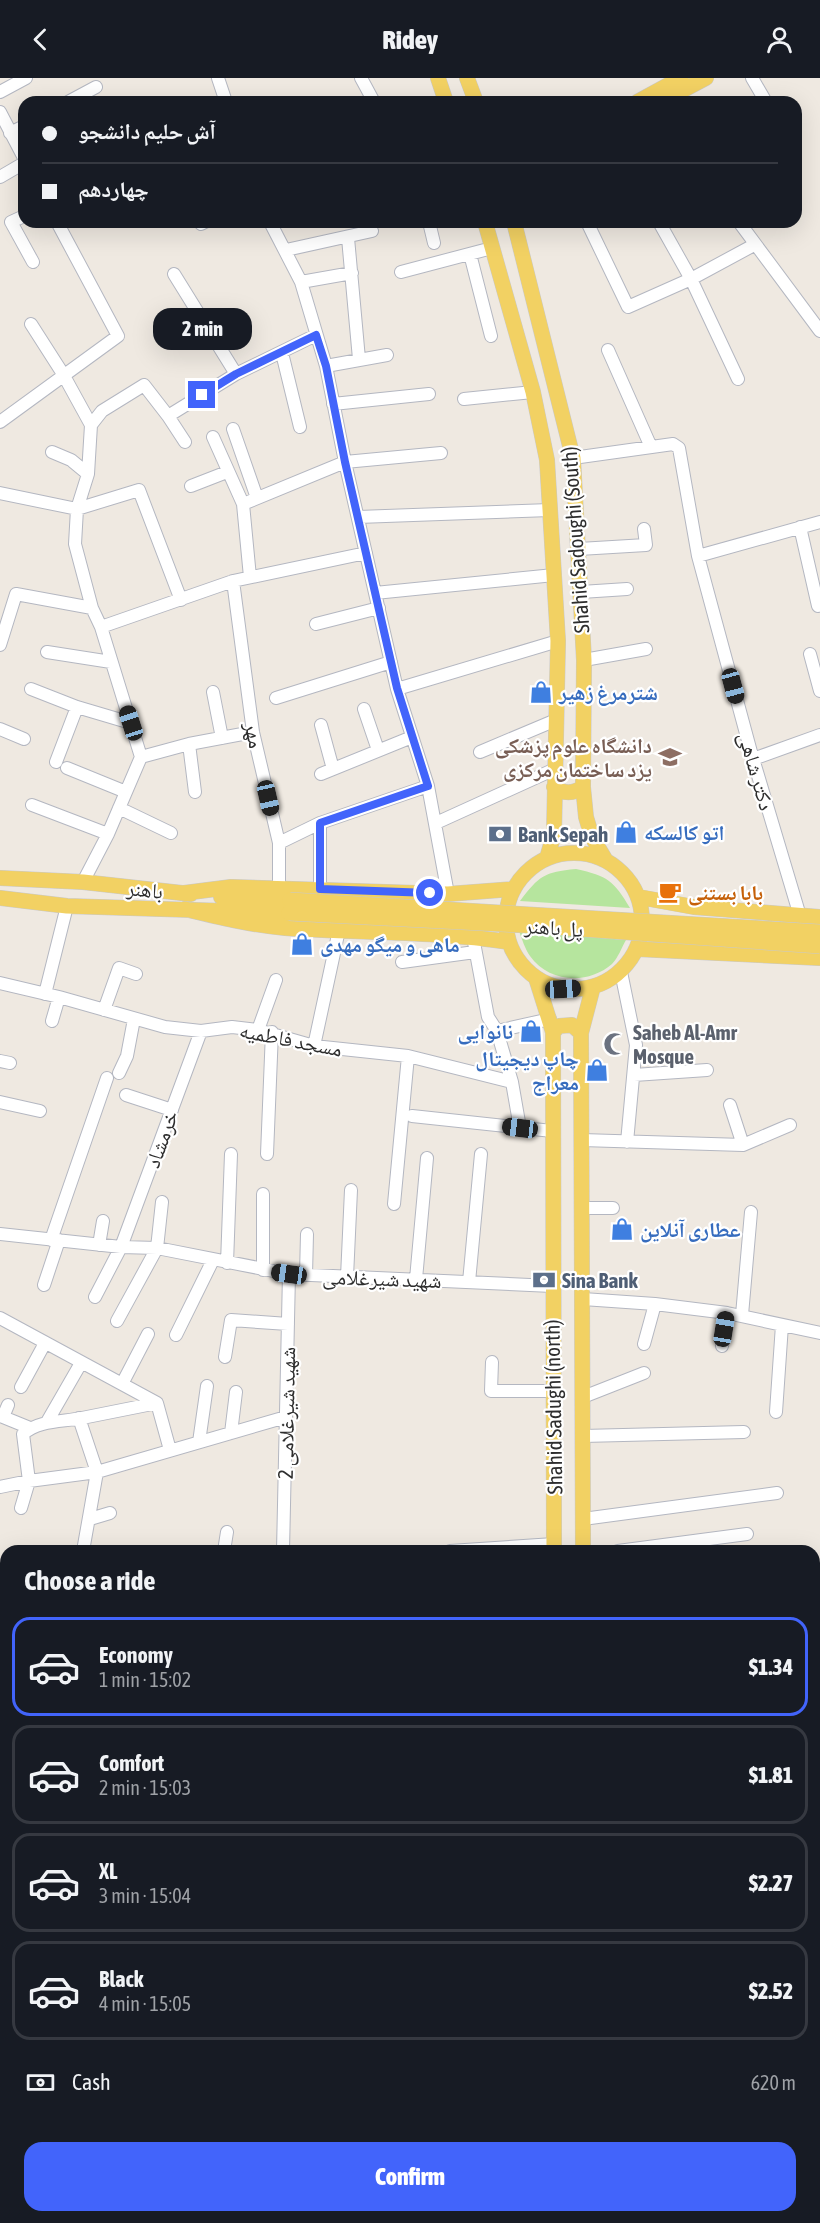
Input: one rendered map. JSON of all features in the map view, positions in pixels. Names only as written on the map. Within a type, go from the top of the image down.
[{"type":"main road","points":[[438,78],[444,96]]},
{"type":"main road","points":[[467,78],[474,96]]},
{"type":"main road","points":[[665,96],[681,78]]},
{"type":"main road","points":[[668,96],[706,78]]},
{"type":"main road","name":"Shahid Sadoughi (South)","points":[[487,228],[533,392],[547,460],[558,641],[554,834],[547,858]]},
{"type":"main road","name":"Shahid Sadoughi (South)","points":[[516,228],[573,458],[584,660],[583,787],[586,817],[592,837],[605,859]]},
{"type":"main road","points":[[554,787],[570,792],[583,787]]},
{"type":"main road","points":[[576,852],[605,859],[626,875],[639,897],[643,923],[637,949],[621,972],[593,987],[563,989],[536,978],[520,962],[509,942],[506,915],[514,888],[528,870],[547,858],[576,852]]},
{"type":"main road","name":"باهنر","points":[[0,878],[83,882],[289,907]]},
{"type":"main road","points":[[183,893],[231,887],[448,894],[514,888]]},
{"type":"main road","points":[[474,944],[476,892]]},
{"type":"main road","points":[[639,897],[694,907],[820,917]]},
{"type":"main road","name":"باهنر","points":[[0,898],[67,906],[185,909],[289,907]]},
{"type":"main road","name":"پل باهنر","points":[[289,907],[820,932]]},
{"type":"main road","name":"پل باهنر","points":[[289,907],[820,946]]},
{"type":"main road","points":[[689,951],[694,907]]},
{"type":"main road","points":[[185,909],[237,921],[284,928],[339,930],[474,944],[509,942]]},
{"type":"main road","points":[[637,949],[820,959]]},
{"type":"main road","name":"Shahid Sadughi (north)","points":[[536,978],[551,1026],[554,1545]]},
{"type":"main road","name":"Shahid Sadughi (north)","points":[[583,1545],[581,1033],[593,987]]},
{"type":"main road","points":[[551,1026],[572,1024],[581,1033]]},
{"type":"street","points":[[0,92],[26,78]]},
{"type":"street","points":[[218,78],[224,96]]},
{"type":"street","points":[[361,78],[371,96]]},
{"type":"street","points":[[752,78],[762,96]]},
{"type":"street","points":[[79,96],[96,87]]},
{"type":"street","points":[[0,112],[18,147]]},
{"type":"street","points":[[10,133],[18,129]]},
{"type":"street","points":[[0,177],[18,166]]},
{"type":"street","points":[[4,210],[33,262]]},
{"type":"street","points":[[11,222],[18,219]]},
{"type":"street","points":[[2,416],[118,336],[60,228]]},
{"type":"street","points":[[273,228],[301,282],[326,366],[345,462],[397,688],[428,786],[448,894]]},
{"type":"street","points":[[430,228],[434,243]]},
{"type":"street","points":[[589,228],[628,307],[691,279],[754,245]]},
{"type":"street","points":[[662,228],[691,279],[738,379]]},
{"type":"street","points":[[742,228],[820,331]]},
{"type":"street","points":[[286,250],[372,231]]},
{"type":"street","points":[[348,238],[358,359]]},
{"type":"street","points":[[401,272],[492,248]]},
{"type":"street","points":[[470,254],[491,336]]},
{"type":"street","points":[[301,282],[352,273]]},
{"type":"street","points":[[174,274],[236,374]]},
{"type":"street","points":[[31,324],[92,425]]},
{"type":"street","points":[[168,416],[236,374],[316,335]]},
{"type":"street","points":[[573,458],[651,447],[609,350]]},
{"type":"street","points":[[282,353],[300,427]]},
{"type":"street","points":[[326,366],[387,355]]},
{"type":"street","points":[[83,882],[108,834],[141,757],[101,627],[92,608],[75,544],[77,509],[88,474],[92,425],[102,411],[144,385],[185,442]]},
{"type":"street","points":[[464,399],[533,392]]},
{"type":"street","points":[[333,404],[429,394]]},
{"type":"street","points":[[233,429],[257,498]]},
{"type":"street","points":[[213,437],[243,504],[250,577]]},
{"type":"street","name":"دکتر شاهی","points":[[651,447],[674,444],[679,448],[698,556],[753,759],[800,916]]},
{"type":"street","points":[[52,452],[71,460],[88,474]]},
{"type":"street","points":[[243,504],[345,462],[441,453]]},
{"type":"street","points":[[191,486],[228,472]]},
{"type":"street","points":[[0,493],[77,509],[139,490],[181,600]]},
{"type":"street","points":[[358,517],[550,510]]},
{"type":"street","points":[[698,556],[820,522]]},
{"type":"street","points":[[800,527],[818,606]]},
{"type":"street","points":[[579,549],[646,545],[644,529]]},
{"type":"street","points":[[101,627],[233,581],[366,553]]},
{"type":"street","points":[[375,593],[554,575]]},
{"type":"street","name":"مهر","points":[[233,581],[253,732],[279,843],[279,888]]},
{"type":"street","points":[[581,592],[627,589]]},
{"type":"street","points":[[0,645],[16,594],[92,608]]},
{"type":"street","points":[[316,624],[379,608]]},
{"type":"street","points":[[397,688],[558,641]]},
{"type":"street","points":[[584,660],[646,649]]},
{"type":"street","points":[[47,652],[111,662]]},
{"type":"street","points":[[810,654],[820,691]]},
{"type":"street","points":[[276,698],[391,662]]},
{"type":"street","points":[[31,689],[77,707],[131,723]]},
{"type":"street","points":[[213,692],[222,738]]},
{"type":"street","points":[[77,707],[62,765],[126,792]]},
{"type":"street","points":[[364,709],[378,750]]},
{"type":"street","points":[[480,752],[556,720]]},
{"type":"street","points":[[321,725],[327,771],[412,737]]},
{"type":"street","points":[[0,729],[24,738]]},
{"type":"street","points":[[141,757],[189,744],[253,732]]},
{"type":"street","points":[[753,759],[820,735]]},
{"type":"street","points":[[189,744],[195,792]]},
{"type":"street","points":[[436,823],[555,769]]},
{"type":"street","points":[[279,843],[320,823],[428,786]]},
{"type":"street","points":[[32,806],[108,834]]},
{"type":"street","points":[[119,808],[171,833]]},
{"type":"street","points":[[320,823],[320,889]]},
{"type":"street","points":[[45,994],[67,906]]},
{"type":"street","points":[[314,1046],[339,930]]},
{"type":"street","points":[[402,962],[474,944],[488,1017],[497,1031],[512,1082],[520,1128]]},
{"type":"street","points":[[104,1010],[119,968],[136,975]]},
{"type":"street","points":[[621,972],[636,1045],[627,1142]]},
{"type":"street","points":[[258,1030],[276,980]]},
{"type":"street","name":"مسجد فاطمیه","points":[[0,983],[165,1027],[201,1031],[232,1027],[272,1032],[314,1046],[408,1056],[512,1082]]},
{"type":"street","points":[[52,1021],[59,997]]},
{"type":"street","points":[[119,1073],[127,1056],[134,1019]]},
{"type":"street","points":[[497,1031],[551,1026]]},
{"type":"street","name":"خرمشاد","points":[[95,1297],[121,1247],[201,1031]]},
{"type":"street","points":[[267,1154],[272,1032]]},
{"type":"street","points":[[394,1204],[408,1056]]},
{"type":"street","points":[[634,1075],[708,1070]]},
{"type":"street","points":[[44,1285],[55,1240],[107,1078]]},
{"type":"street","points":[[126,1095],[172,1110]]},
{"type":"street","points":[[0,1102],[40,1111]]},
{"type":"street","points":[[730,1105],[743,1145]]},
{"type":"street","points":[[412,1116],[552,1131]]},
{"type":"street","points":[[582,1140],[743,1145],[790,1125]]},
{"type":"street","points":[[227,1263],[231,1154]]},
{"type":"street","points":[[470,1282],[481,1154]]},
{"type":"street","points":[[416,1279],[427,1158]]},
{"type":"street","points":[[347,1277],[351,1190]]},
{"type":"street","points":[[263,1194],[263,1270]]},
{"type":"street","points":[[117,1321],[157,1248],[162,1202]]},
{"type":"street","points":[[582,1208],[613,1209]]},
{"type":"street","points":[[742,1316],[751,1212]]},
{"type":"street","points":[[99,1245],[103,1221]]},
{"type":"street","points":[[306,1233],[306,1275]]},
{"type":"street","name":"شهید شیرغلامی","points":[[0,1234],[121,1247],[157,1248],[289,1274],[552,1286]]},
{"type":"street","points":[[176,1335],[213,1260]]},
{"type":"street","name":"شهید شیرغلامی 2","points":[[283,1545],[289,1274]]},
{"type":"street","points":[[583,1299],[655,1304],[727,1313],[820,1333]]},
{"type":"street","points":[[644,1344],[655,1304]]},
{"type":"street","points":[[722,1346],[727,1313]]},
{"type":"street","points":[[0,1318],[157,1403],[170,1450]]},
{"type":"street","points":[[225,1357],[231,1320],[288,1324]]},
{"type":"street","points":[[776,1413],[782,1324]]},
{"type":"street","points":[[122,1384],[148,1334]]},
{"type":"street","points":[[21,1387],[45,1343]]},
{"type":"street","points":[[492,1362],[491,1391],[553,1391]]},
{"type":"street","points":[[47,1422],[81,1363]]},
{"type":"street","points":[[583,1397],[644,1372]]},
{"type":"street","points":[[199,1442],[207,1386]]},
{"type":"street","points":[[231,1433],[237,1392]]},
{"type":"street","points":[[21,1508],[29,1481],[23,1434],[30,1428],[47,1422],[157,1403]]},
{"type":"street","points":[[8,1404],[3,1417],[30,1428]]},
{"type":"street","points":[[0,1487],[97,1472],[286,1417]]},
{"type":"street","points":[[79,1418],[97,1472],[84,1545]]},
{"type":"street","points":[[583,1436],[744,1432]]},
{"type":"street","points":[[583,1519],[777,1493]]},
{"type":"street","points":[[90,1519],[110,1513]]},
{"type":"street","points":[[225,1545],[227,1532]]},
{"type":"street","points":[[664,1545],[747,1534]]},
{"type":"green space","points":[[576,869],[596,874],[609,881],[630,908],[520,901],[543,877]]},
{"type":"green space","points":[[519,931],[626,940],[614,962],[602,971],[581,978],[569,978],[547,972],[538,965],[528,953]]},
{"type":"place","name":"شترمرغ زهیر","points":[[541,692]]},
{"type":"place","name":"دانشگاه علوم پزشکی یزد ساختمان مرکزی","points":[[670,757]]},
{"type":"place","name":"اتو کالسکه","points":[[626,832]]},
{"type":"place","name":"Bank Sepah","points":[[500,834]]},
{"type":"place","name":"بابا بستنی","points":[[670,892]]},
{"type":"place","name":"ماهی و میگو مهدی","points":[[302,944]]},
{"type":"place","name":"نانوایی","points":[[531,1031]]},
{"type":"place","name":"Saheb Al-Amr Mosque","points":[[615,1044]]},
{"type":"place","name":"چاپ دیجیتال معراج","points":[[597,1070]]},
{"type":"place","name":"عطاری آنلاین","points":[[622,1229]]},
{"type":"place","name":"Sina Bank","points":[[544,1280]]},
{"type":"route","points":[[202,395],[236,374],[316,335],[326,366],[345,462],[397,688],[428,786],[320,823],[320,889],[430,893]]}]
